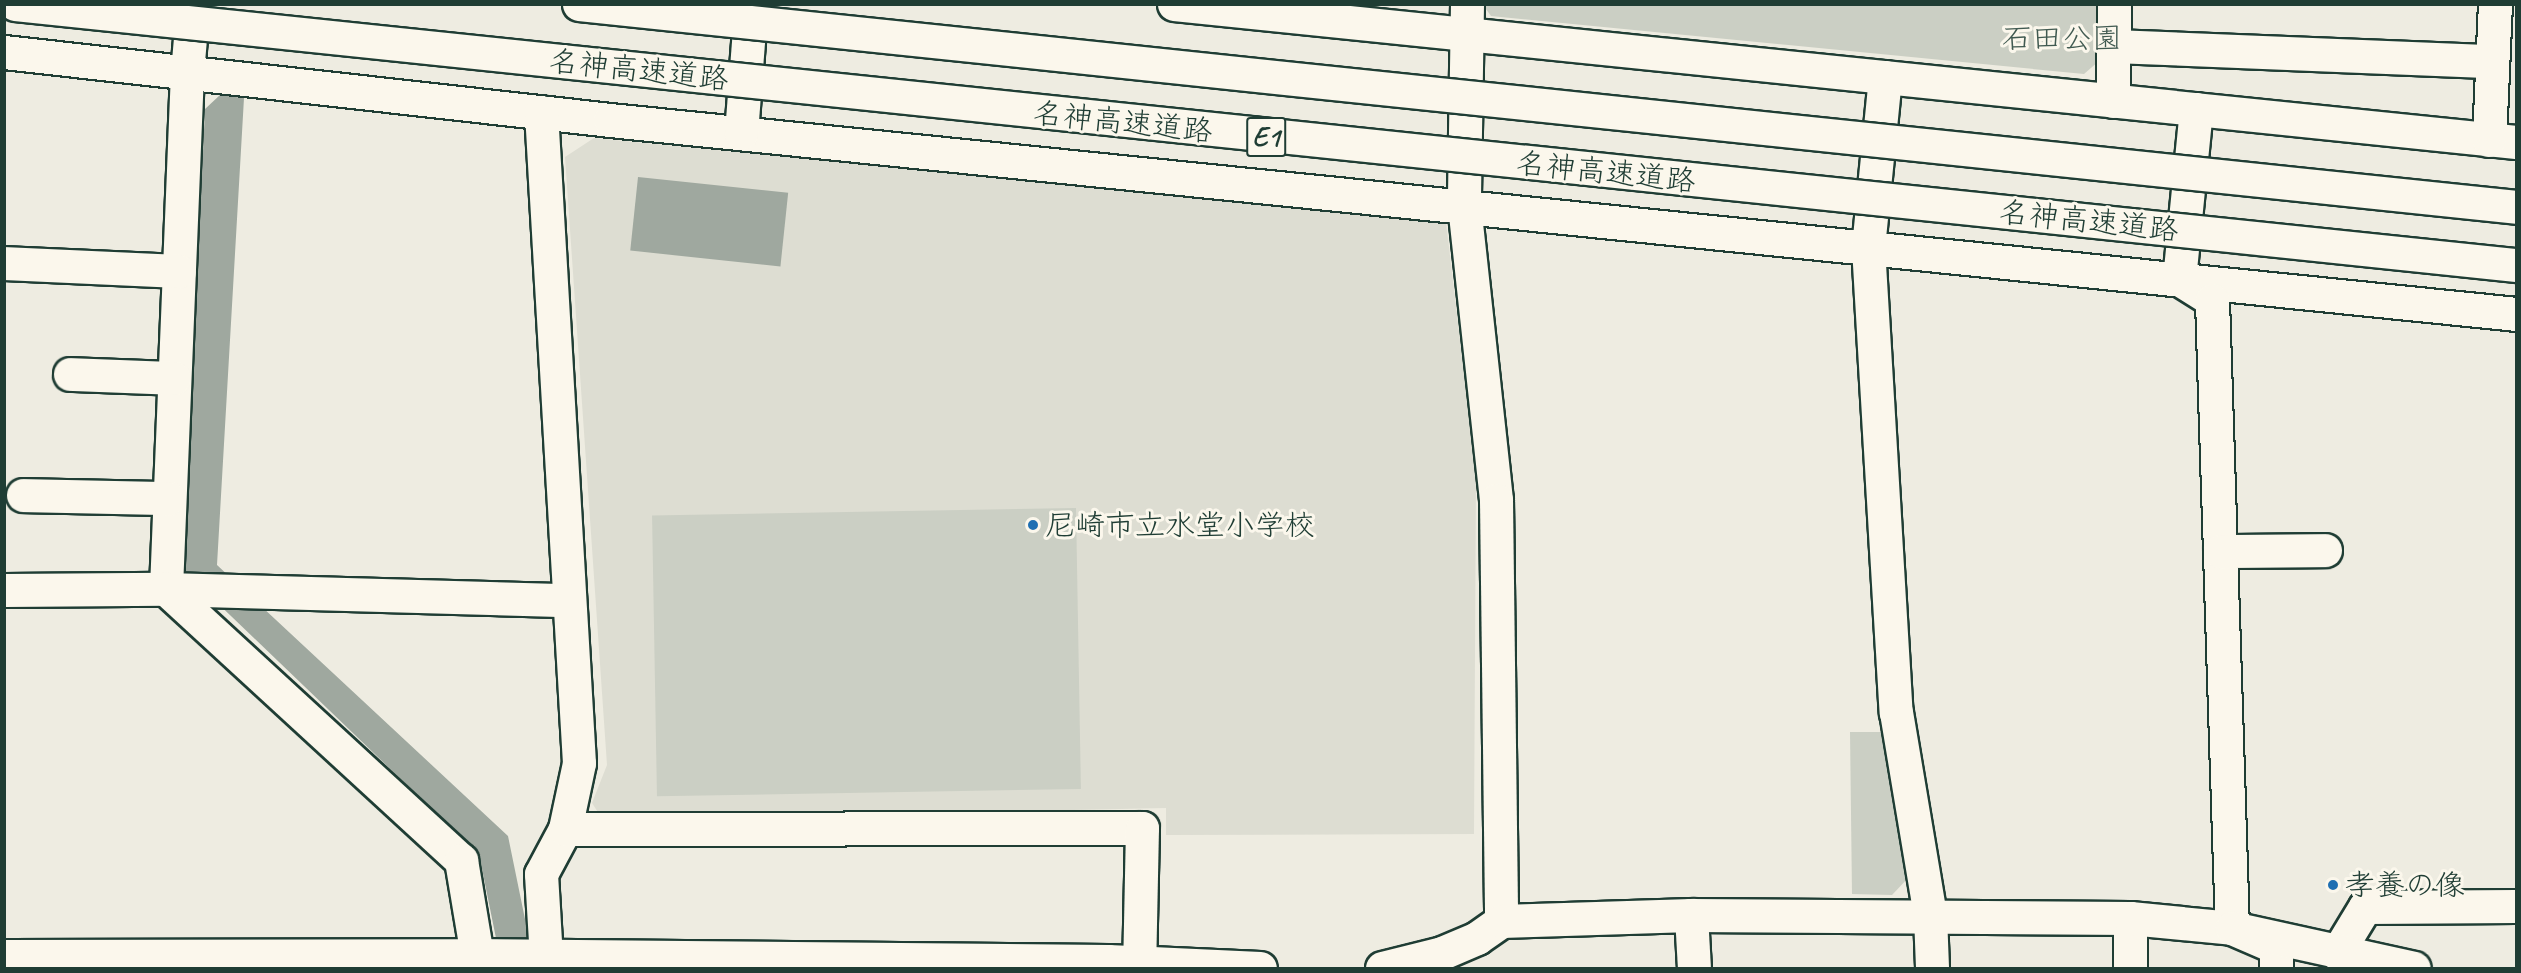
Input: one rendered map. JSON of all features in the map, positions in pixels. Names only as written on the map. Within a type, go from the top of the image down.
[{"type":"main road","name":"名神高速道路","points":[[15,4],[2517,265]]},
{"type":"main road","points":[[193,4],[186,72],[169,498],[179,590],[461,860],[483,960]]},
{"type":"main road","name":"名神高速道路","points":[[579,4],[2517,207]]},
{"type":"main road","points":[[741,133],[751,4]]},
{"type":"main road","points":[[1174,4],[1467,19],[1886,77],[2503,141],[2492,61],[2495,4]]},
{"type":"main road","points":[[2113,101],[2114,4]]},
{"type":"main road","points":[[1467,19],[1464,205],[1496,500],[1486,943]]},
{"type":"main road","points":[[2113,46],[2492,61]]},
{"type":"main road","points":[[4,52],[741,133],[2517,314]]},
{"type":"main road","points":[[1886,77],[1868,247],[1896,712],[1930,915],[1932,969]]},
{"type":"main road","points":[[2179,279],[2196,109]]},
{"type":"main road","points":[[541,112],[579,764],[566,829],[541,874],[541,956]]},
{"type":"main road","points":[[4,263],[179,271]]},
{"type":"main road","points":[[2179,279],[2212,300],[2232,928]]},
{"type":"main road","points":[[70,374],[174,378]]},
{"type":"main road","points":[[22,495],[169,498]]},
{"type":"main road","points":[[2220,551],[2325,550]]},
{"type":"main road","points":[[4,590],[179,590],[568,600]]},
{"type":"main road","points":[[566,829],[1142,828],[1139,966]]},
{"type":"main road","points":[[2337,953],[2365,907],[2517,906]]},
{"type":"main road","points":[[1691,915],[1694,969]]},
{"type":"main road","points":[[1382,969],[1486,943],[1691,915],[2130,918],[2232,928],[2414,969]]},
{"type":"main road","points":[[2130,918],[2130,969]]},
{"type":"main road","points":[[2232,928],[2276,947],[2276,969]]},
{"type":"main road","points":[[4,956],[153,962],[483,960],[541,956],[661,964],[1139,966],[1260,969]]},
{"type":"shaded area","points":[[220,95],[244,98],[217,565],[508,836],[535,968],[502,968],[479,854],[183,570],[205,109]]},
{"type":"shaded area","name":"尼崎市立水堂小学校","points":[[594,138],[1446,222],[1476,475],[1474,834],[1166,835],[1166,808],[603,820],[592,803],[607,765],[565,157]]},
{"type":"shaded area","points":[[638,177],[788,193],[780,266],[630,251]]},
{"type":"green space","name":"石田公園","points":[[1483,5],[2099,5],[2099,61],[2084,74],[1491,16]]},
{"type":"green space","points":[[1076,508],[1081,789],[657,796],[652,515]]},
{"type":"green space","points":[[1850,732],[1885,732],[1909,877],[1892,895],[1852,894]]},
{"type":"place","name":"尼崎市立水堂小学校","points":[[1033,525]]},
{"type":"place","name":"孝養の像","points":[[2333,885]]}]
